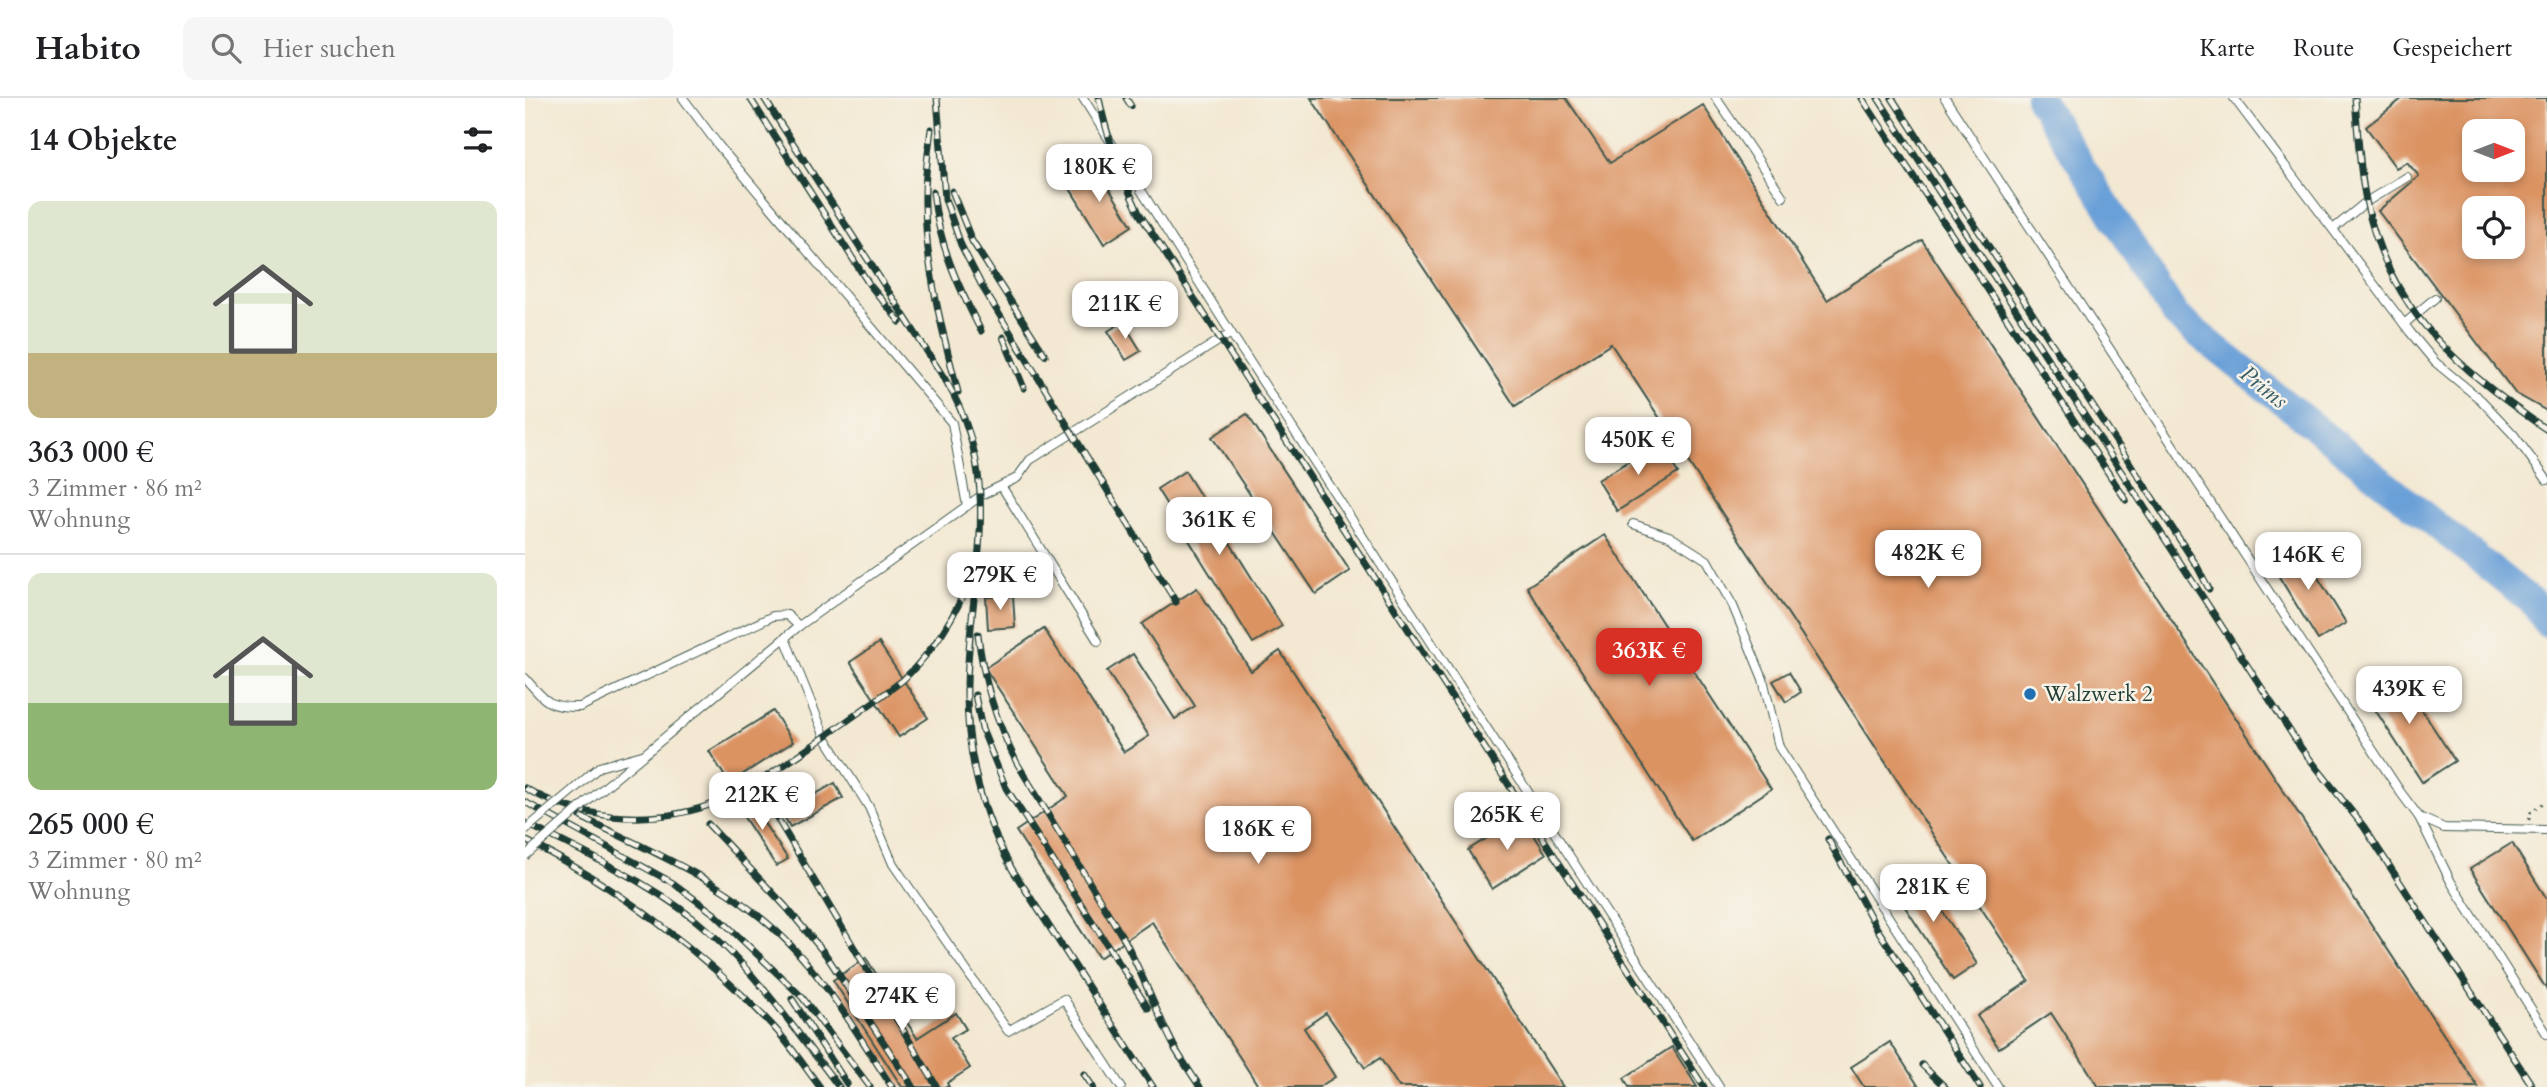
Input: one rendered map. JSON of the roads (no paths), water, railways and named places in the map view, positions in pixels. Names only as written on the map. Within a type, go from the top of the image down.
[{"type":"lane","points":[[683,98],[719,146],[952,423],[967,506]]},
{"type":"lane","points":[[1083,98],[1231,333],[1719,1087]]},
{"type":"lane","points":[[1716,98],[1783,197]]},
{"type":"lane","points":[[1945,98],[2400,793],[2419,817],[2451,882],[2547,1034]]},
{"type":"lane","points":[[2234,98],[2435,362],[2481,400],[2514,435],[2547,480]]},
{"type":"lane","points":[[2333,229],[2366,202],[2407,177]]},
{"type":"lane","points":[[2404,324],[2435,298]]},
{"type":"lane","points":[[525,856],[799,626],[982,495],[1017,478],[1030,460],[1231,333]]},
{"type":"lane","points":[[1002,487],[1098,641]]},
{"type":"lane","points":[[1633,524],[1669,536],[1707,560],[1733,606],[1763,679],[1779,747],[1998,1087]]},
{"type":"lane","points":[[525,678],[544,701],[559,708],[580,707],[773,617],[787,615],[799,626]]},
{"type":"lane","points":[[785,638],[825,737],[869,807],[893,864],[1008,1031],[1064,999],[1121,1087]]},
{"type":"lane","points":[[525,830],[599,768],[645,754]]},
{"type":"lane","points":[[2419,817],[2444,828],[2547,831]]},
{"type":"waterway","name":"Prims","points":[[2039,98],[2176,316],[2536,605],[2547,624]]},
{"type":"railway","points":[[750,98],[869,284],[900,322]]},
{"type":"railway","points":[[764,98],[946,381],[964,419],[975,457],[980,494],[980,531],[969,646],[967,710],[972,758],[983,803],[1012,869],[1153,1087]]},
{"type":"railway","points":[[937,98],[945,199],[961,245],[983,288],[1176,602]]},
{"type":"railway","points":[[1099,98],[1115,157],[1139,213],[1704,1087]]},
{"type":"railway","points":[[1126,98],[1131,106]]},
{"type":"railway","points":[[1862,98],[2126,500]]},
{"type":"railway","points":[[1878,98],[2301,748],[2364,827],[2533,1087]]},
{"type":"railway","points":[[1892,98],[2197,566],[2209,589]]},
{"type":"railway","points":[[2355,98],[2364,192],[2378,243],[2393,278],[2433,336],[2458,361],[2547,430]]},
{"type":"railway","points":[[931,129],[925,196],[928,252],[941,323],[958,392]]},
{"type":"railway","points":[[952,191],[972,241],[1045,355]]},
{"type":"railway","points":[[933,192],[950,264],[981,331]]},
{"type":"railway","points":[[1003,337],[1024,388]]},
{"type":"railway","points":[[525,788],[545,799],[577,810],[611,816],[670,815],[719,802],[764,778],[903,680],[925,657],[943,632],[971,576]]},
{"type":"railway","points":[[978,634],[987,684],[1017,763],[1125,941],[1180,1057]]},
{"type":"railway","points":[[975,695],[982,729],[1006,788],[1148,1008]]},
{"type":"railway","points":[[765,798],[937,1087]]},
{"type":"railway","points":[[525,802],[673,883],[716,915],[802,997],[870,1087]]},
{"type":"railway","points":[[581,817],[696,874],[723,890],[774,929],[823,984],[892,1087]]},
{"type":"railway","points":[[525,823],[646,886],[692,917],[731,952],[763,989],[839,1087]]},
{"type":"railway","points":[[708,824],[786,907],[826,955],[913,1087]]},
{"type":"railway","points":[[1828,839],[1876,927],[1980,1087]]},
{"type":"railway","points":[[525,840],[592,877],[687,946],[771,1024],[820,1087]]},
{"type":"railway","points":[[792,999],[847,1084]]},
{"type":"railway","points":[[1175,1049],[1200,1087]]},
{"type":"railway","points":[[1922,1065],[1945,1087]]},
{"type":"railway","points":[[1084,1074],[1093,1087]]},
{"type":"place","name":"Walzwerk 2","points":[[2030,694]]}]
